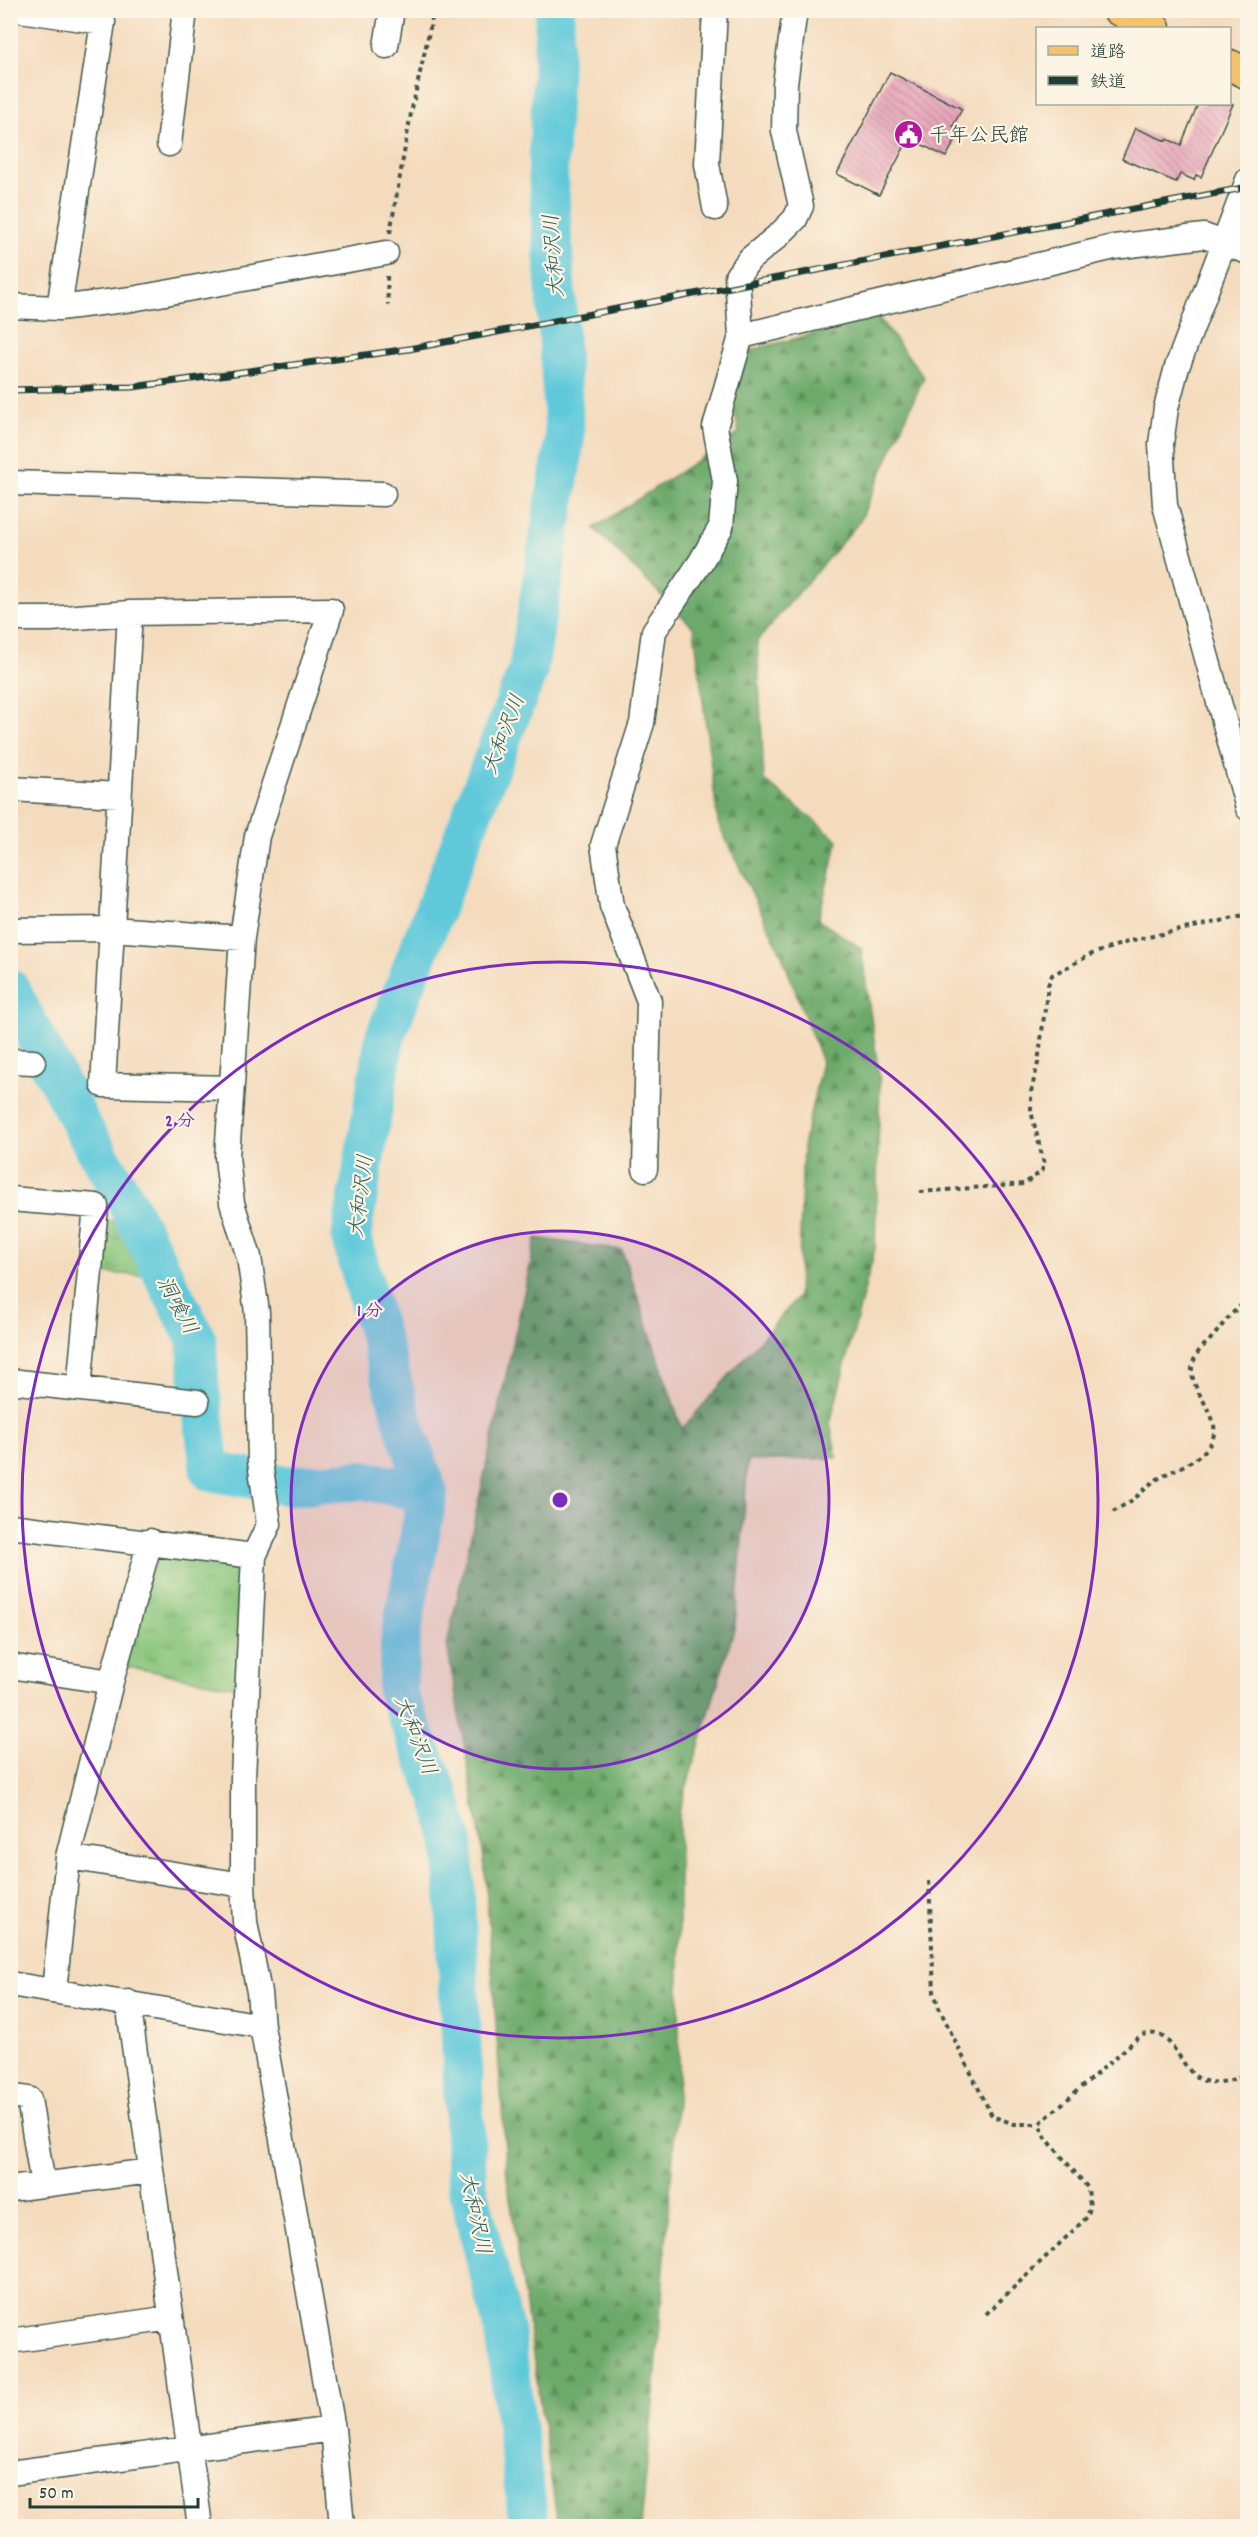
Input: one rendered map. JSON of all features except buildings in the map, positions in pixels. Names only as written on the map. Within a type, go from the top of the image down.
[{"type":"main road","points":[[1120,11],[1153,27]]},
{"type":"main road","points":[[1231,66],[1248,74]]},
{"type":"street","points":[[20,10],[104,22],[59,308]]},
{"type":"street","points":[[169,144],[184,10]]},
{"type":"street","points":[[386,46],[392,10]]},
{"type":"street","points":[[715,208],[707,164],[716,10]]},
{"type":"street","points":[[645,1169],[649,1001],[612,906],[603,845],[642,723],[654,631],[700,563],[721,526],[724,481],[715,427],[741,336],[737,276],[750,259],[795,219],[801,206],[784,131],[785,84],[795,10]]},
{"type":"street","points":[[1248,180],[1177,367],[1166,408],[1161,444],[1161,474],[1165,505],[1248,808]]},
{"type":"street","points":[[741,336],[1114,247],[1204,236],[1248,252]]},
{"type":"street","points":[[10,306],[59,308],[132,299],[387,253]]},
{"type":"street","points":[[10,483],[383,494]]},
{"type":"street","points":[[10,619],[331,610],[257,836],[242,938],[227,1157],[232,1203],[249,1257],[257,1312],[260,1462],[269,1524],[254,1556],[243,1777],[245,1922],[259,1992],[262,2026],[333,2429],[342,2526]]},
{"type":"street","points":[[130,614],[103,1084],[231,1088]]},
{"type":"street","points":[[10,789],[120,795]]},
{"type":"street","points":[[10,930],[111,929],[242,938]]},
{"type":"street","points":[[10,1199],[96,1206],[79,1389]]},
{"type":"street","points":[[10,1381],[197,1402]]},
{"type":"street","points":[[10,1526],[150,1541],[254,1556]]},
{"type":"street","points":[[54,1991],[68,1857],[111,1682],[150,1541]]},
{"type":"street","points":[[10,1666],[111,1682]]},
{"type":"street","points":[[68,1857],[243,1885]]},
{"type":"street","points":[[10,1984],[262,2026]]},
{"type":"street","points":[[128,2002],[200,2526]]},
{"type":"street","points":[[10,2096],[29,2099],[43,2185]]},
{"type":"street","points":[[10,2189],[151,2171]]},
{"type":"street","points":[[10,2341],[171,2318]]},
{"type":"street","points":[[10,2473],[333,2429]]},
{"type":"path","points":[[388,305],[387,253],[411,114],[434,10]]},
{"type":"path","points":[[920,1192],[1024,1184],[1042,1171],[1044,1164],[1031,1111],[1031,1092],[1036,1079],[1048,985],[1052,975],[1092,954],[1130,941],[1248,915]]},
{"type":"path","points":[[1113,1512],[1135,1499],[1152,1482],[1186,1465],[1204,1451],[1213,1439],[1215,1426],[1197,1391],[1193,1365],[1195,1357],[1225,1320],[1248,1300]]},
{"type":"path","points":[[929,1881],[934,1992],[939,2008],[992,2116],[1014,2124],[1039,2124],[1140,2036],[1147,2033],[1166,2038],[1196,2076],[1203,2081],[1220,2082],[1248,2075]]},
{"type":"path","points":[[986,2314],[1087,2217],[1090,2208],[1091,2197],[1088,2188],[1046,2138],[1039,2124]]},
{"type":"green space","points":[[878,317],[924,377],[860,521],[757,641],[764,780],[838,840],[818,920],[861,948],[880,1082],[875,1249],[830,1423],[837,1458],[748,1461],[735,1626],[679,1812],[679,2076],[656,2372],[641,2526],[558,2526],[507,2177],[484,1859],[447,1645],[536,1238],[622,1250],[682,1429],[798,1297],[803,1146],[822,1062],[781,953],[718,823],[694,628],[594,528],[739,433],[724,357]]},
{"type":"green space","points":[[104,1221],[131,1222],[155,1276],[99,1273]]},
{"type":"green space","points":[[164,1551],[226,1559],[239,1574],[236,1687],[124,1666],[152,1563]]},
{"type":"waterway","name":"大和沢川","points":[[529,2526],[504,2331],[467,2185],[453,1844],[440,1796],[397,1692],[401,1634],[428,1493],[406,1431],[351,1237],[385,1037],[528,670],[565,439],[548,172],[555,10]]},
{"type":"waterway","name":"洞喰川","points":[[10,989],[83,1128],[123,1195],[197,1341],[199,1381],[210,1471],[291,1486],[364,1480],[428,1493]]},
{"type":"railway","points":[[10,390],[133,387],[409,349],[1248,187]]},
{"type":"place","name":"千年公民館","points":[[908,134]]}]
